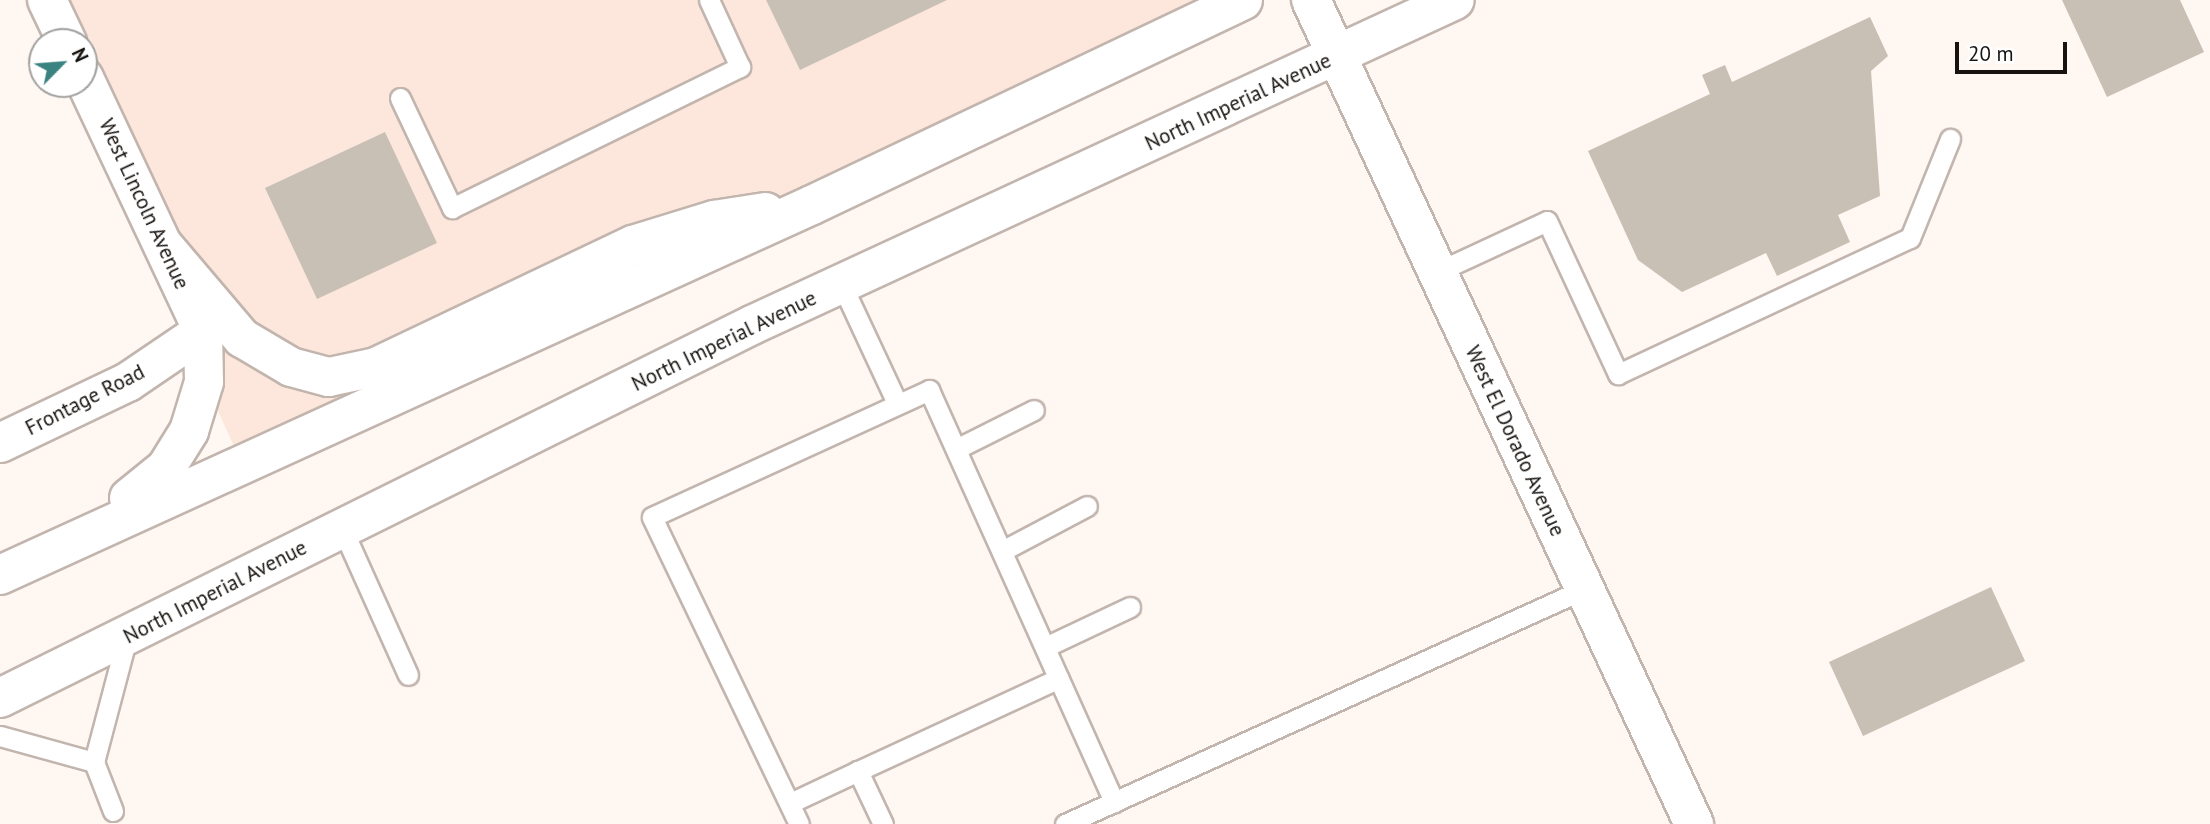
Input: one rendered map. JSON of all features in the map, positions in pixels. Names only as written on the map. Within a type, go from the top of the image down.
[{"type":"main road","points":[[47,0],[60,28]]},
{"type":"main road","points":[[0,575],[86,533],[812,205],[1243,0]]},
{"type":"main road","name":"West El Dorado Avenue","points":[[1311,0],[1694,824]]},
{"type":"main road","name":"North Imperial Avenue","points":[[0,698],[842,285],[1455,0]]},
{"type":"main road","name":"West Lincoln Avenue","points":[[93,98],[203,331]]},
{"type":"main road","points":[[163,245],[242,338],[291,367],[329,377],[376,367],[634,245],[714,220],[812,205]]},
{"type":"main road","points":[[86,533],[166,468],[189,431],[204,382],[203,331]]},
{"type":"main road","name":"Frontage Road","points":[[0,443],[128,382],[203,331]]},
{"type":"lane","points":[[400,97],[452,208],[740,67],[709,0]]},
{"type":"lane","points":[[1437,272],[1547,221],[1618,374],[1910,238],[1950,139]]},
{"type":"lane","points":[[842,285],[896,401]]},
{"type":"lane","points":[[799,824],[652,517],[896,401],[929,390],[1114,802]]},
{"type":"lane","points":[[956,449],[1034,410]]},
{"type":"lane","points":[[1002,551],[1087,506]]},
{"type":"lane","points":[[342,528],[408,675]]},
{"type":"lane","points":[[1065,824],[1584,589]]},
{"type":"lane","points":[[1045,648],[1130,607]]},
{"type":"lane","points":[[113,811],[94,762],[127,638]]},
{"type":"lane","points":[[790,803],[1059,678]]},
{"type":"lane","points":[[0,736],[94,762]]},
{"type":"lane","points":[[858,771],[883,824]]},
{"type":"shaded area","points":[[33,0],[1214,0],[241,462],[77,98],[98,98],[98,28],[67,28]]},
{"type":"building","points":[[766,0],[947,0],[800,70]]},
{"type":"building","points":[[2062,0],[2180,0],[2204,52],[2107,97]]},
{"type":"building","points":[[1870,17],[1888,56],[1871,71],[1880,196],[1838,215],[1850,242],[1777,276],[1766,253],[1682,292],[1638,260],[1588,151],[1710,94],[1702,75],[1725,65],[1732,82]]},
{"type":"building","points":[[385,132],[437,243],[317,299],[265,188]]},
{"type":"building","points":[[1991,587],[2025,661],[1863,736],[1829,662]]}]
